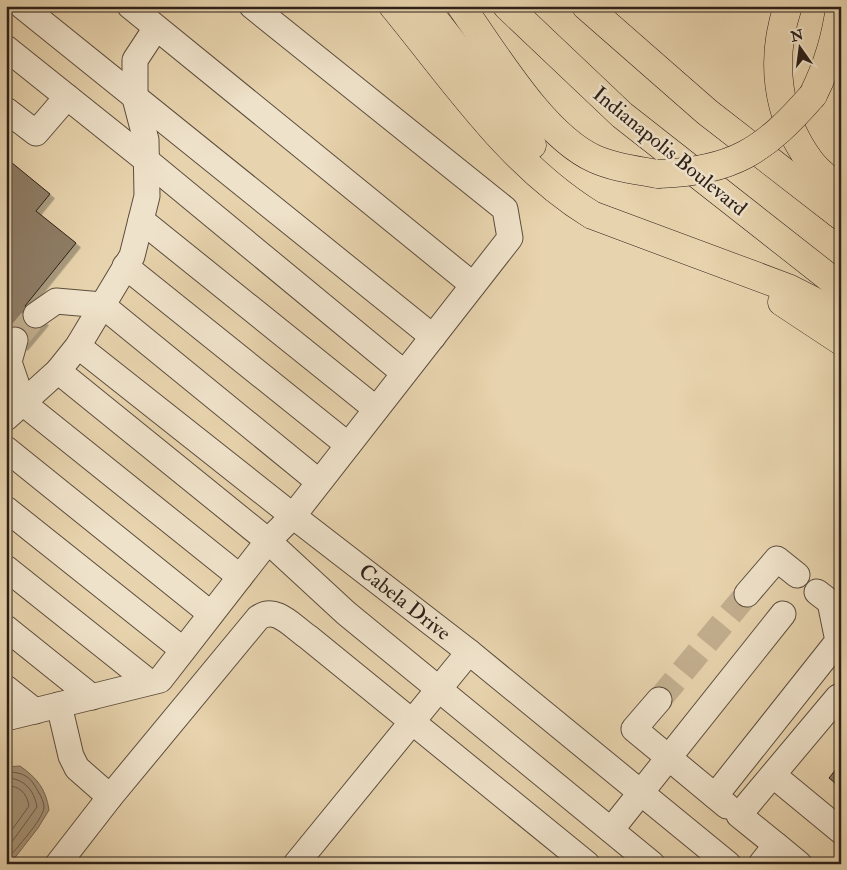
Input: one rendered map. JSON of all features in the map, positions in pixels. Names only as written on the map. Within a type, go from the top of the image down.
[{"type":"main road","points":[[393,6],[515,154],[567,199],[592,215],[788,288],[841,315]]},
{"type":"main road","points":[[424,6],[516,127],[542,156],[562,174],[650,236]]},
{"type":"main road","points":[[461,6],[531,103],[553,129],[573,147],[603,162],[658,174],[707,170],[749,154],[788,123],[813,95],[826,68],[836,39],[840,6]]},
{"type":"main road","name":"Indianapolis Boulevard","points":[[507,6],[622,115],[841,287]]},
{"type":"main road","points":[[586,6],[707,112],[841,216]]},
{"type":"main road","points":[[788,6],[778,51],[777,72],[781,103],[810,162],[841,190]]},
{"type":"main road","points":[[719,263],[806,316],[841,342]]},
{"type":"lane","points":[[22,6],[432,337]]},
{"type":"lane","points":[[130,6],[473,285]]},
{"type":"lane","points":[[6,718],[160,680],[268,541],[293,516],[510,238],[505,209],[252,6]]},
{"type":"lane","points":[[14,410],[58,371],[78,346],[132,256],[147,196],[146,140],[135,98],[135,60],[156,28]]},
{"type":"lane","points":[[6,48],[146,160],[404,373]]},
{"type":"lane","points":[[6,110],[36,133],[67,97]]},
{"type":"lane","points":[[141,220],[376,409]]},
{"type":"lane","points":[[125,266],[348,445]]},
{"type":"lane","points":[[36,315],[56,301],[102,305],[319,482]]},
{"type":"lane","points":[[15,340],[9,362],[14,410],[240,577]]},
{"type":"lane","name":"Cabela Drive","points":[[78,346],[469,652],[728,864]]},
{"type":"lane","name":"Cabela Drive","points":[[58,371],[268,541],[346,613],[652,864]]},
{"type":"lane","points":[[6,449],[211,614]]},
{"type":"lane","points":[[6,510],[183,650]]},
{"type":"lane","points":[[747,594],[777,559],[797,575]]},
{"type":"lane","points":[[6,568],[149,682]]},
{"type":"lane","points":[[715,796],[838,641],[830,602],[817,592]]},
{"type":"lane","points":[[58,864],[110,797],[251,626],[265,613],[274,612],[308,637],[587,864]]},
{"type":"lane","points":[[611,830],[783,614]]},
{"type":"lane","points":[[6,628],[92,697]]},
{"type":"lane","points":[[296,864],[469,652]]},
{"type":"lane","points":[[6,688],[35,711]]},
{"type":"lane","points":[[739,816],[840,698]]},
{"type":"lane","points":[[659,700],[634,729],[739,816],[768,854],[799,864]]},
{"type":"lane","points":[[59,705],[70,756],[77,768],[110,797]]},
{"type":"lane","points":[[773,775],[841,831]]},
{"type":"water","points":[[20,766],[40,785],[46,796],[49,810],[38,828],[10,864],[6,864],[6,767]]},
{"type":"building","points":[[6,158],[50,194],[36,211],[76,243],[25,306],[44,321],[23,346],[6,333]]},
{"type":"building","points":[[841,763],[841,788],[829,778]]},
{"type":"tunnel","points":[[15,340],[36,315]]},
{"type":"tunnel","points":[[659,700],[747,594]]}]
